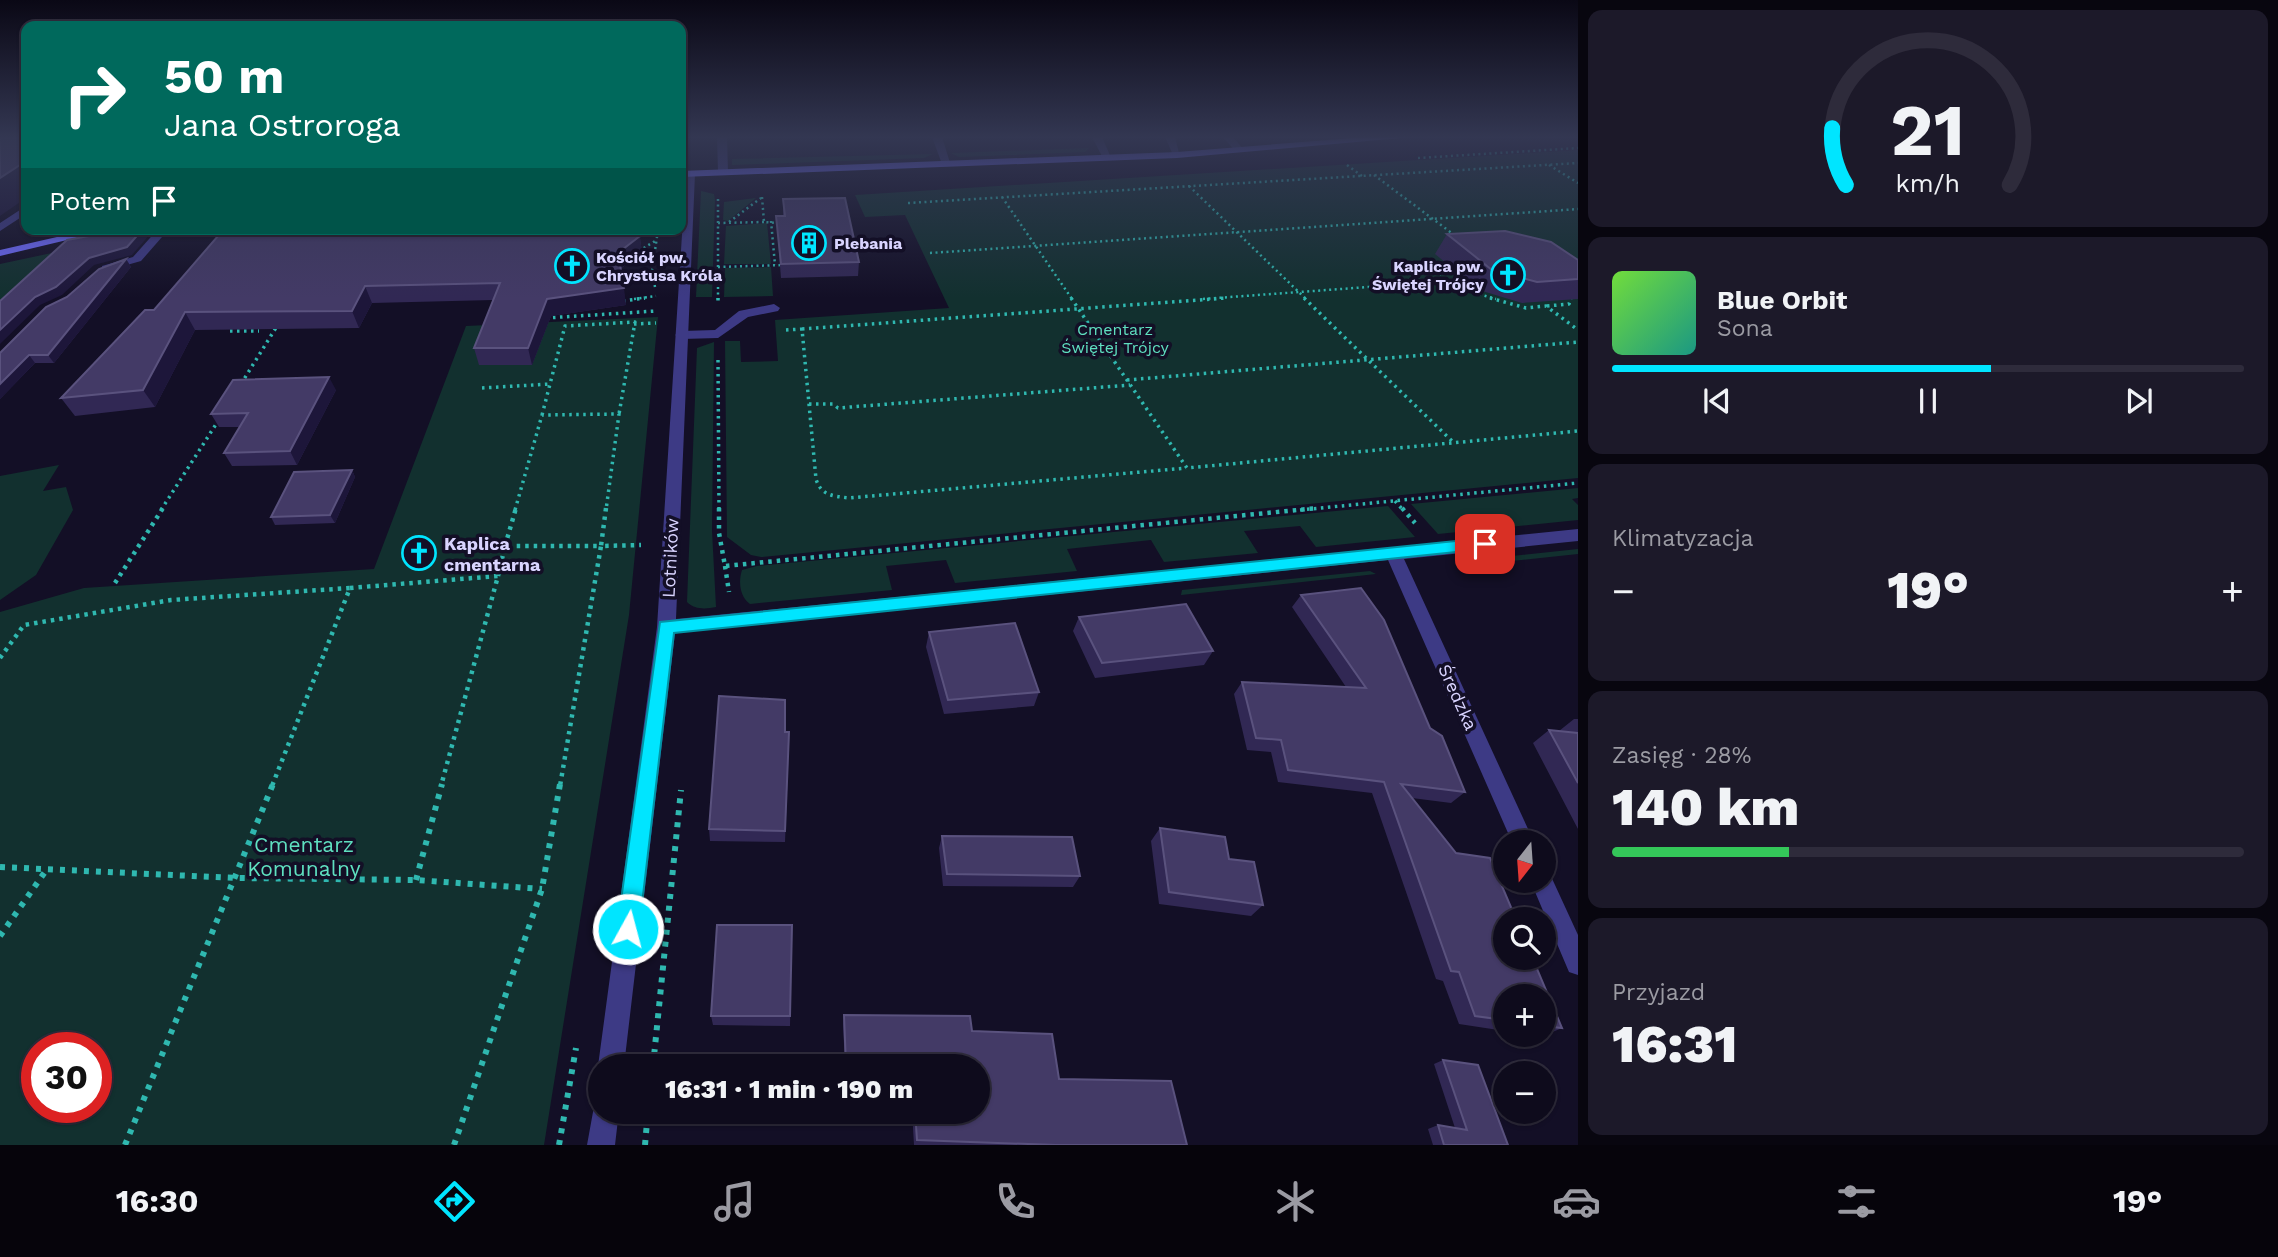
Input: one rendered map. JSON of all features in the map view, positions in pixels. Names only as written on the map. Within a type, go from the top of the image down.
[{"type":"street","points":[[0,228],[21,213]]},
{"type":"street","points":[[0,253],[81,235]]},
{"type":"street","points":[[92,276],[137,258],[153,245],[160,235]]},
{"type":"street","name":"Lotników","points":[[613,1054],[666,627],[682,335],[684,235]]},
{"type":"street","points":[[682,335],[718,334],[744,314],[774,308]]},
{"type":"street","points":[[666,627],[1578,535]]},
{"type":"street","name":"Średzka","points":[[1393,553],[1518,830]]},
{"type":"street","points":[[1547,893],[1578,963]]},
{"type":"street","points":[[601,1145],[603,1124]]},
{"type":"path","points":[[908,203],[1114,190]]},
{"type":"path","points":[[1194,190],[1454,443]]},
{"type":"path","points":[[1394,190],[1461,240]]},
{"type":"path","points":[[729,223],[762,197],[764,222]]},
{"type":"path","points":[[1002,197],[1186,468]]},
{"type":"path","points":[[718,199],[719,533],[732,621]]},
{"type":"path","points":[[930,253],[1578,209]]},
{"type":"path","points":[[771,221],[775,265]]},
{"type":"path","points":[[718,223],[779,221],[780,229]]},
{"type":"path","points":[[536,318],[660,311],[652,271],[657,235]]},
{"type":"path","points":[[638,252],[656,240]]},
{"type":"path","points":[[1437,282],[1449,250]]},
{"type":"path","points":[[718,267],[784,265],[783,257]]},
{"type":"path","points":[[776,330],[1437,282],[1526,307],[1569,304],[1573,292]]},
{"type":"path","points":[[621,302],[656,296]]},
{"type":"path","points":[[1546,306],[1578,330]]},
{"type":"path","points":[[416,880],[565,326],[664,323]]},
{"type":"path","points":[[454,1145],[542,889],[601,546],[634,324]]},
{"type":"path","points":[[234,394],[278,325]]},
{"type":"path","points":[[802,328],[818,486],[829,496],[837,498],[1578,431]]},
{"type":"path","points":[[230,331],[259,331]]},
{"type":"path","points":[[1127,380],[1578,342]]},
{"type":"path","points":[[482,388],[550,384]]},
{"type":"path","points":[[809,404],[833,404],[838,408],[1131,385]]},
{"type":"path","points":[[115,583],[222,413]]},
{"type":"path","points":[[542,415],[619,414]]},
{"type":"path","points":[[725,566],[1578,483]]},
{"type":"path","points":[[505,546],[646,545],[645,556]]},
{"type":"path","points":[[0,658],[24,625],[172,600],[498,576]]},
{"type":"path","points":[[125,1145],[236,878],[350,588]]},
{"type":"path","points":[[654,1054],[682,780]]},
{"type":"path","points":[[0,867],[236,878],[416,880],[542,889]]},
{"type":"path","points":[[0,936],[47,869]]},
{"type":"path","points":[[559,1145],[577,1041]]},
{"type":"path","points":[[645,1145],[647,1124]]},
{"type":"green space","name":"Cmentarz Świętej Trójcy","points":[[928,190],[1578,190],[1578,478],[761,557],[751,555],[727,537],[725,341],[740,341],[741,362],[778,361],[775,320],[949,308],[905,215],[865,217],[855,195]]},
{"type":"green space","points":[[701,191],[714,194],[715,200],[712,297],[696,297]]},
{"type":"green space","points":[[756,198],[728,221],[723,220],[724,202]]},
{"type":"green space","points":[[767,223],[771,264],[724,264],[726,226]]},
{"type":"green space","points":[[61,251],[0,305],[0,264]]},
{"type":"green space","points":[[771,267],[773,296],[724,297],[725,268]]},
{"type":"green space","name":"Cmentarz Komunalny","points":[[658,317],[629,615],[544,1145],[0,1145],[0,612],[84,588],[374,569],[466,326]]},
{"type":"green space","points":[[714,342],[712,531],[716,607],[701,608],[687,602],[697,348]]},
{"type":"green space","points":[[59,465],[43,491],[66,487],[73,510],[36,575],[0,600],[0,476]]},
{"type":"green space","points":[[1578,488],[1578,498],[1572,499],[1578,505],[1578,520],[1438,534],[1411,504]]},
{"type":"green space","points":[[1388,506],[1415,537],[1316,547],[1300,526],[1244,531],[1258,553],[1164,562],[1151,540],[1067,549],[1077,571],[955,583],[946,560],[886,566],[892,590],[750,604],[742,593],[740,584],[742,570],[757,566]]},
{"type":"green space","points":[[1578,549],[1578,554],[1464,566],[1465,561]]},
{"type":"green space","points":[[1370,571],[1376,574],[1181,595],[1182,590]]},
{"type":"building","name":"Plebania","points":[[845,198],[859,262],[781,264],[776,216],[785,216],[783,199]]},
{"type":"building","points":[[1505,231],[1551,242],[1578,260],[1578,279],[1537,282],[1492,270],[1447,234]]},
{"type":"building","points":[[94,235],[138,235],[127,247],[89,258],[56,287],[35,297],[0,330],[0,301],[67,240]]},
{"type":"building","points":[[219,235],[640,236],[618,253],[624,288],[547,299],[528,348],[474,348],[500,283],[365,286],[352,311],[185,312],[143,390],[61,398],[145,310],[154,310]]},
{"type":"building","points":[[126,259],[48,355],[29,355],[0,384],[0,353],[46,307],[67,297],[99,269]]},
{"type":"building","points":[[329,377],[290,451],[224,453],[248,413],[211,414],[233,380]]},
{"type":"building","points":[[352,470],[330,515],[271,517],[294,472]]},
{"type":"building","points":[[1361,588],[1384,620],[1430,728],[1442,736],[1465,792],[1401,784],[1456,853],[1490,858],[1493,865],[1493,893],[1505,893],[1511,907],[1493,907],[1493,970],[1537,970],[1543,984],[1493,984],[1493,1018],[1475,1016],[1459,972],[1451,971],[1384,782],[1288,770],[1281,740],[1256,738],[1242,682],[1366,688],[1301,595]]},
{"type":"building","points":[[1186,604],[1213,651],[1102,663],[1079,617]]},
{"type":"building","points":[[1015,623],[1039,692],[948,700],[929,632]]},
{"type":"building","points":[[719,696],[785,700],[785,732],[789,732],[785,831],[709,829]]},
{"type":"building","points":[[1549,730],[1578,733],[1578,783]]},
{"type":"building","points":[[1160,828],[1225,837],[1229,859],[1254,862],[1263,905],[1169,892]]},
{"type":"building","points":[[942,836],[1072,837],[1080,876],[947,874]]},
{"type":"building","points":[[717,925],[792,925],[790,1016],[711,1016]]},
{"type":"building","points":[[1556,1014],[1562,1028],[1556,1027]]},
{"type":"building","points":[[844,1015],[970,1016],[972,1031],[1052,1034],[1059,1079],[1171,1081],[1187,1145],[1056,1145],[917,1140],[916,1124],[990,1124],[990,1054],[846,1054]]},
{"type":"building","points":[[1443,1060],[1478,1065],[1493,1105],[1493,1124],[1500,1124],[1508,1145],[1444,1145],[1438,1125],[1467,1130]]},
{"type":"place","name":"Plebania","points":[[809,243]]},
{"type":"place","name":"Kościół pw. Chrystusa Króla","points":[[572,266]]},
{"type":"place","name":"Kaplica pw. Świętej Trójcy","points":[[1508,275]]},
{"type":"place","name":"Kaplica cmentarna","points":[[419,553]]},
{"type":"route","points":[[628,929],[666,627],[1485,544]]}]
